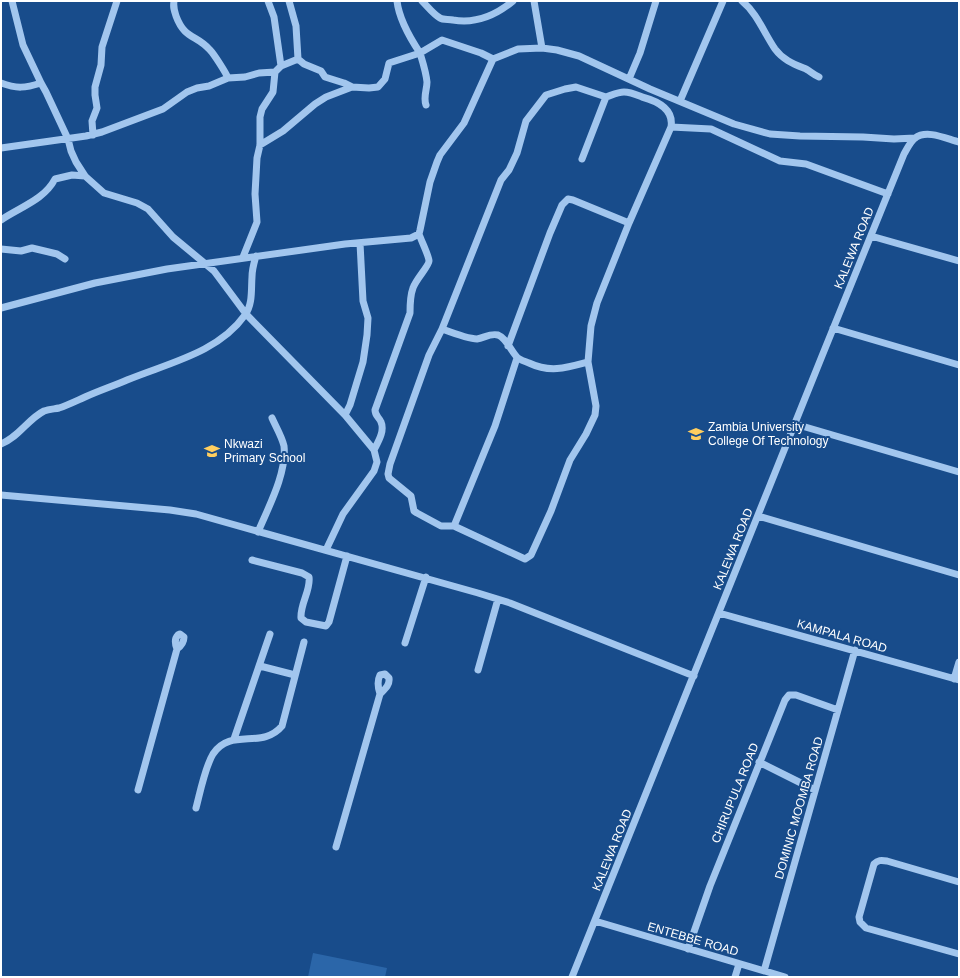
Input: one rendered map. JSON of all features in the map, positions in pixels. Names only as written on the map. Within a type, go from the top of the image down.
[{"type":"street","points":[[12,1],[23,45],[68,139],[71,151],[85,176],[104,193],[137,203],[148,209],[173,237],[214,271],[229,294],[246,314],[345,415],[374,450],[377,462],[374,471],[343,514],[326,550]]},
{"type":"street","points":[[93,135],[92,121],[98,108],[95,86],[101,65],[103,43],[117,1]]},
{"type":"street","points":[[174,1],[173,8],[183,30],[189,36],[204,43],[212,51],[228,78]]},
{"type":"street","points":[[243,257],[257,222],[255,194],[257,158],[260,145],[260,116],[262,109],[273,92],[278,69],[274,17],[268,1]]},
{"type":"street","points":[[289,1],[296,26],[298,59],[304,64],[321,72],[325,77],[352,87],[378,87],[385,79],[389,63],[420,53],[442,40],[481,53],[493,59]]},
{"type":"street","points":[[397,1],[399,12],[423,60],[426,78],[426,105]]},
{"type":"street","points":[[422,1],[441,19],[468,22],[494,15],[504,9],[512,1]]},
{"type":"street","points":[[534,1],[542,48]]},
{"type":"street","points":[[629,79],[640,53],[656,1]]},
{"type":"street","points":[[680,101],[723,1]]},
{"type":"street","points":[[742,1],[752,11],[776,50],[787,61],[819,77]]},
{"type":"street","points":[[374,450],[381,435],[382,428],[381,422],[376,415],[375,410],[410,313],[409,305],[413,287],[420,274],[428,265],[429,259],[419,234],[430,182],[440,155],[464,123],[493,59],[518,49],[542,48],[557,50],[579,56],[734,124],[770,134],[894,139],[935,136],[959,142]]},
{"type":"street","points":[[1,148],[93,135],[120,126],[163,108],[187,92],[197,88],[209,86],[228,78],[245,77],[278,69],[298,59]]},
{"type":"street","points":[[1,83],[18,88],[25,88],[41,83]]},
{"type":"street","points":[[260,145],[283,131],[315,104],[326,97],[352,87]]},
{"type":"street","points":[[576,87],[606,97],[624,92],[652,100],[660,104],[670,115],[672,120],[671,127],[629,223],[597,303],[591,326],[588,362],[596,406],[594,415],[586,434],[570,460],[551,511],[531,555],[525,559],[454,526],[441,526],[414,511],[411,496],[393,482],[388,474],[390,464],[429,355],[442,329],[501,180],[514,162],[518,153],[526,121],[532,112],[546,95],[565,89],[576,87]]},
{"type":"street","points":[[582,160],[606,97]]},
{"type":"street","points":[[671,127],[711,129],[780,161],[806,164],[888,194]]},
{"type":"street","name":"KALEWA ROAD","points":[[572,977],[904,154],[918,137]]},
{"type":"street","points":[[1,220],[28,205],[47,192],[55,179],[72,175],[85,176]]},
{"type":"street","points":[[508,346],[550,233],[562,206],[568,199],[629,223]]},
{"type":"street","points":[[1,308],[95,283],[167,269],[243,257],[411,238],[419,234]]},
{"type":"street","points":[[871,236],[959,261]]},
{"type":"street","points":[[345,415],[350,405],[363,362],[367,335],[368,318],[362,301],[360,243]]},
{"type":"street","points":[[1,249],[21,251],[32,248],[57,254],[66,259]]},
{"type":"street","points":[[1,444],[7,442],[19,433],[29,422],[44,411],[60,408],[138,375],[181,360],[210,346],[222,338],[246,314],[251,299],[253,268],[256,256]]},
{"type":"street","points":[[834,328],[959,365]]},
{"type":"street","points":[[442,329],[477,339],[488,335],[498,335],[504,338],[517,358],[538,368],[550,370],[569,368],[588,362]]},
{"type":"street","points":[[454,526],[495,426],[517,358]]},
{"type":"street","points":[[258,532],[279,479],[284,459],[283,445],[272,418]]},
{"type":"street","points":[[795,424],[959,472]]},
{"type":"street","points":[[1,495],[196,514],[426,577],[498,599],[694,676]]},
{"type":"street","points":[[758,516],[959,575]]},
{"type":"street","points":[[252,560],[309,577],[301,618],[306,622],[326,626],[329,622],[347,556]]},
{"type":"street","points":[[405,643],[426,577]]},
{"type":"street","points":[[478,670],[498,599]]},
{"type":"street","name":"KAMPALA ROAD","points":[[719,613],[856,650],[956,680]]},
{"type":"street","points":[[234,739],[270,634]]},
{"type":"street","points":[[196,808],[213,754],[225,743],[234,739],[260,739],[278,731],[282,726],[304,642]]},
{"type":"street","points":[[138,790],[177,649]]},
{"type":"street","name":"DOMINIC MOOMBA ROAD","points":[[764,971],[856,650]]},
{"type":"street","points":[[956,680],[959,662]]},
{"type":"street","points":[[260,666],[295,675]]},
{"type":"street","points":[[336,847],[380,694]]},
{"type":"street","name":"CHIRUPULA ROAD","points":[[688,949],[710,886],[785,700],[789,695],[796,695],[838,710]]},
{"type":"street","points":[[759,762],[815,790]]},
{"type":"street","points":[[959,882],[887,861],[877,861],[874,864],[859,912],[860,922],[866,928],[959,954]]},
{"type":"street","name":"ENTEBBE ROAD","points":[[595,921],[785,977]]},
{"type":"street","points":[[736,977],[739,964]]},
{"type":"shaded area","points":[[313,953],[387,968],[385,977],[308,977]]},
{"type":"place","name":"Zambia University College Of Technology","points":[[696,434]]},
{"type":"place","name":"Nkwazi Primary School","points":[[212,451]]}]
